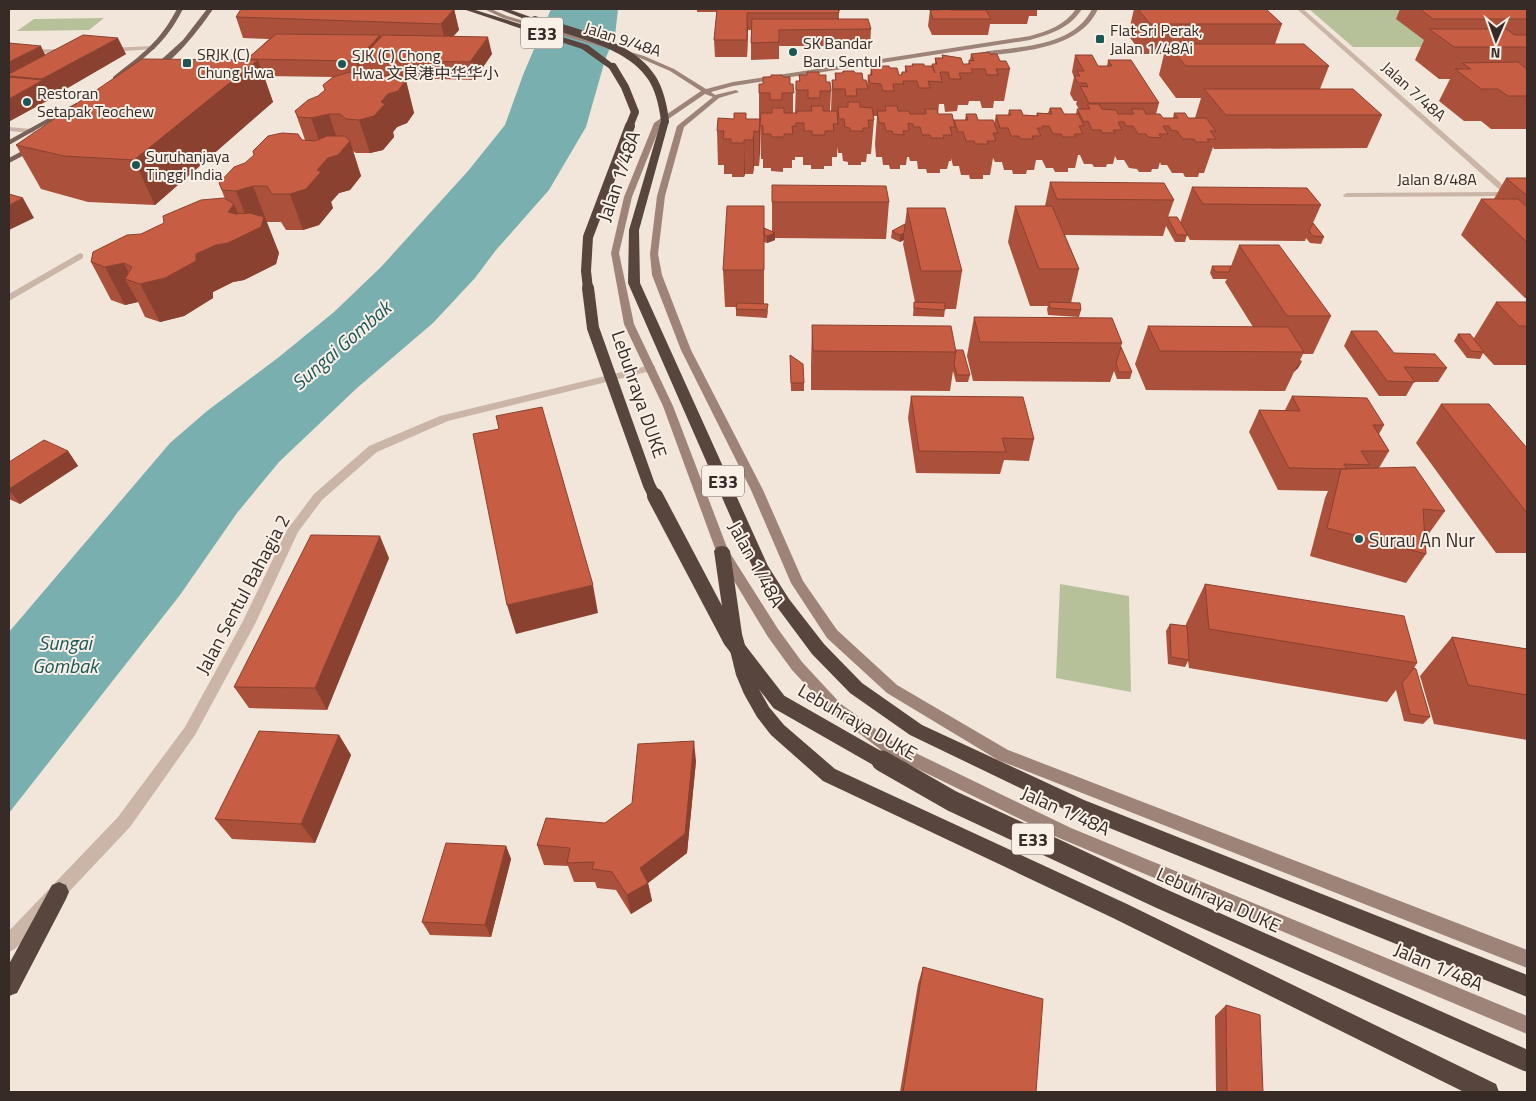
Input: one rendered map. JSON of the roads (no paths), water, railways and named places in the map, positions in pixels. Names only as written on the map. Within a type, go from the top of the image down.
[{"type":"highway","name":"Lebuhraya DUKE","points":[[466,9],[585,47],[614,67],[625,87],[635,112],[588,237],[586,271],[593,328],[648,485],[731,640],[779,702],[952,801],[1160,898],[1527,1061]]},
{"type":"highway","name":"Lebuhraya DUKE","points":[[502,9],[588,37],[620,50],[649,73],[664,109],[665,121],[634,230],[634,283],[761,568],[783,603],[818,649],[856,688],[916,730],[1077,806],[1527,986]]},
{"type":"highway","points":[[722,551],[738,653],[746,680],[763,712],[794,748],[829,775],[1120,911],[1488,1092]]},
{"type":"highway","points":[[9,985],[59,892]]},
{"type":"main road","points":[[110,82],[152,48],[170,30],[180,9]]},
{"type":"main road","points":[[149,73],[182,46],[199,27],[210,9]]},
{"type":"main road","name":"Jalan 9/48A","points":[[487,9],[505,17],[642,57],[672,70],[711,94]]},
{"type":"main road","name":"Jalan 1/48A","points":[[1079,9],[1074,17],[1061,28],[1030,38],[732,84],[658,123],[628,197],[614,253],[629,324],[651,368],[722,551],[773,633],[797,666],[836,708],[890,748],[1066,833],[1527,1025]]},
{"type":"main road","points":[[978,55],[1044,44],[1075,34],[1093,17],[1095,9]]},
{"type":"main road","name":"Jalan 1/48A","points":[[922,63],[711,94],[681,126],[661,196],[654,254],[657,275],[686,350],[757,490],[797,583],[832,634],[892,689],[1003,756],[1527,959]]},
{"type":"main road","points":[[9,143],[82,101]]},
{"type":"main road","points":[[9,161],[42,143]]},
{"type":"street","name":"Jalan 7/48A","points":[[1300,9],[1509,194]]},
{"type":"street","points":[[99,50],[152,48]]},
{"type":"street","points":[[10,53],[81,50]]},
{"type":"street","points":[[9,129],[32,131]]},
{"type":"street","name":"Jalan 8/48A","points":[[1347,195],[1527,194]]},
{"type":"street","points":[[9,298],[80,256]]},
{"type":"street","name":"Jalan Sentul Bahagia 2","points":[[9,943],[124,822],[190,730],[248,624],[293,530],[318,496],[373,449],[444,418],[651,368]]},
{"type":"water","name":"Sungai Gombak","points":[[551,9],[618,9],[615,36],[605,60],[586,127],[549,190],[496,250],[475,278],[433,323],[357,388],[279,462],[237,513],[180,595],[9,813],[9,632],[170,443],[207,411],[279,357],[334,312],[381,267],[468,171],[505,125],[523,75]]},
{"type":"place","name":"Flat Sri Perak, Jalan 1/48Ai","points":[[1100,39]]},
{"type":"place","name":"SK Bandar Baru Sentul","points":[[793,52]]},
{"type":"place","name":"SRJK (C) Chung Hwa","points":[[187,63]]},
{"type":"place","name":"SJK (C) Chong Hwa 文良港中华华小","points":[[342,64]]},
{"type":"place","name":"Restoran Setapak Teochew","points":[[27,102]]},
{"type":"place","name":"Suruhanjaya Tinggi India","points":[[136,165]]},
{"type":"place","name":"Surau An Nur","points":[[1359,539]]}]
